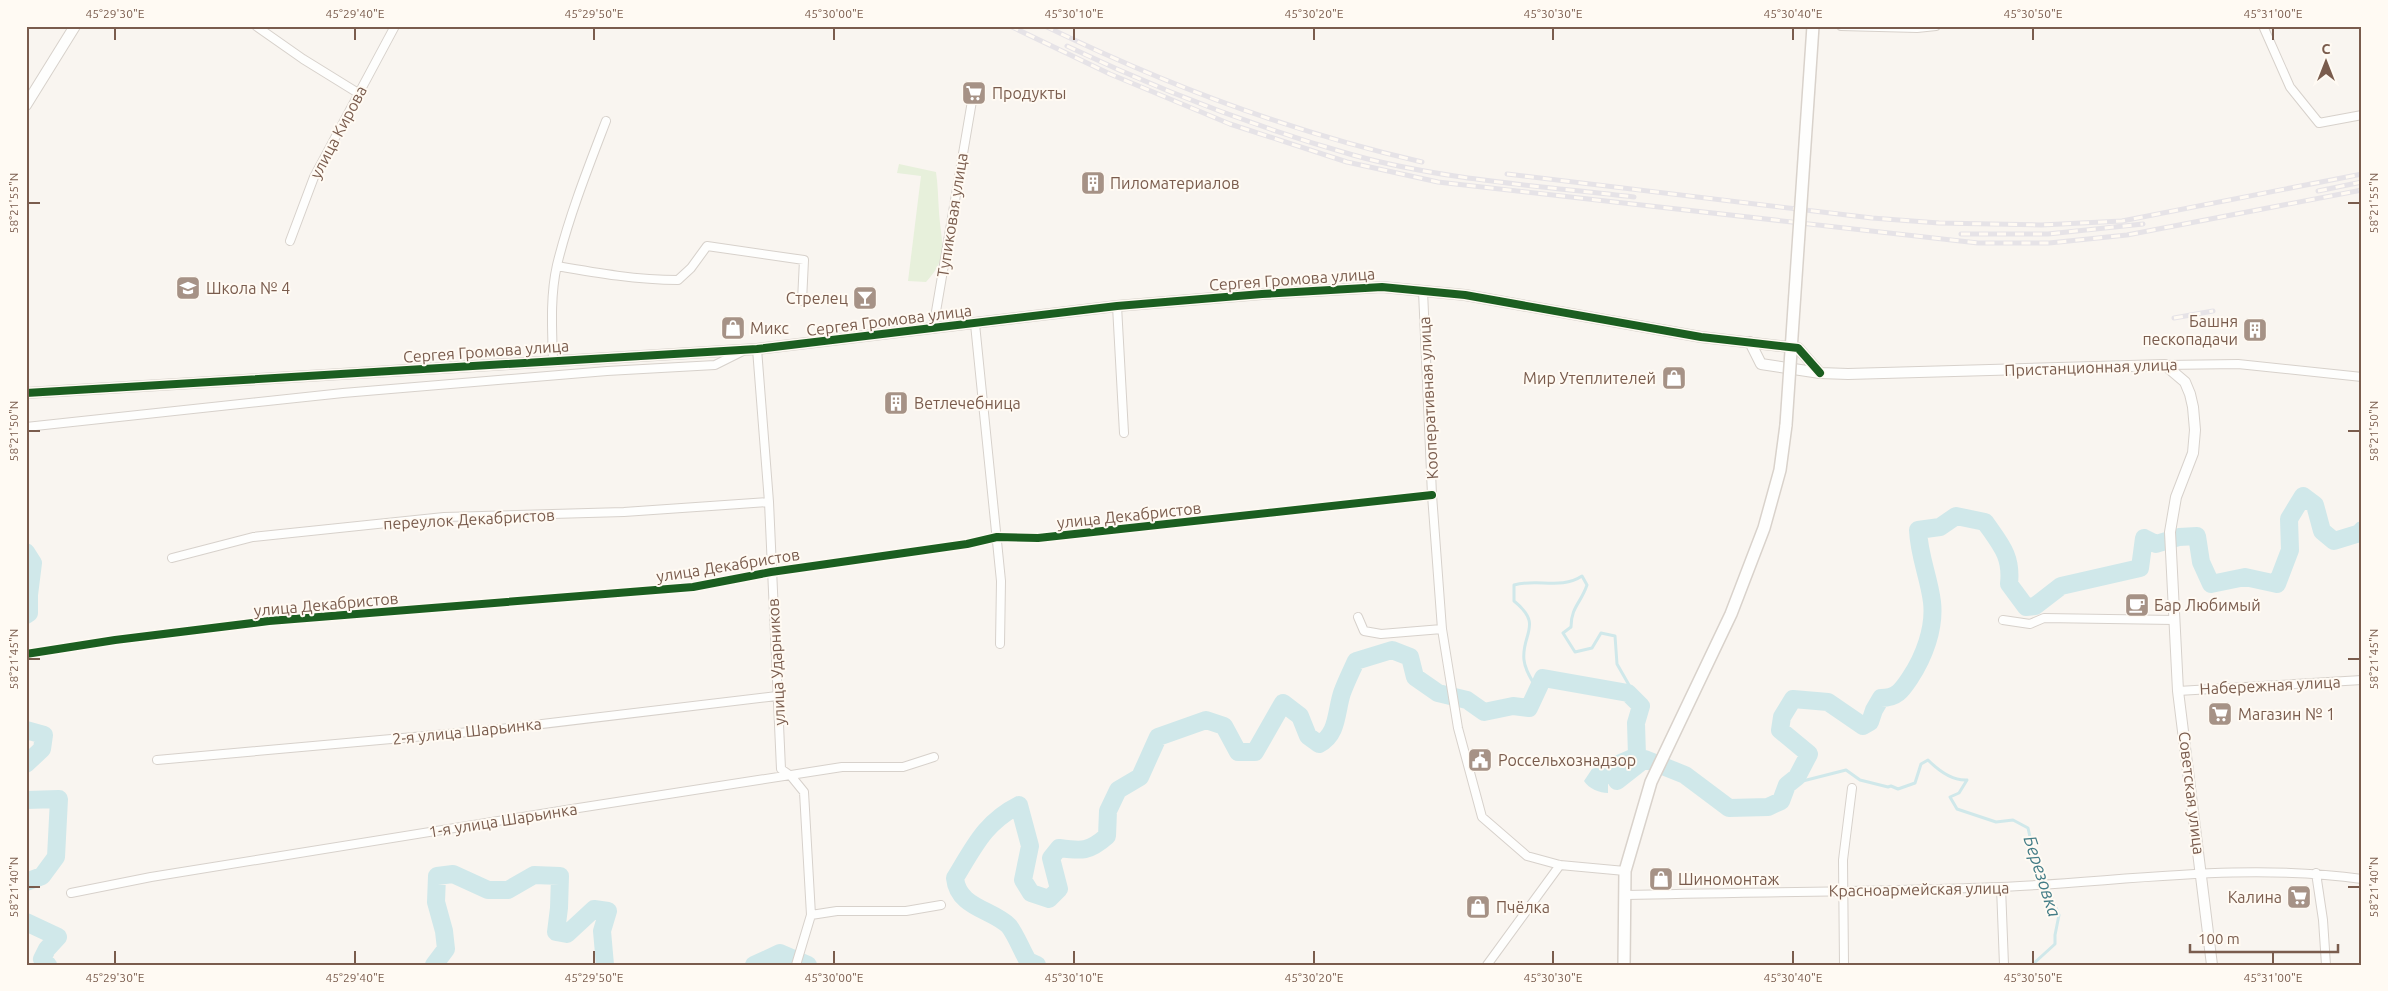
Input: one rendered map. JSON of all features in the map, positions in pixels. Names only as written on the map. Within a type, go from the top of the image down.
[{"type":"main road","points":[[1624,965],[1625,871],[1651,782],[1731,614],[1764,528],[1780,470],[1786,425],[1813,26]]},
{"type":"street","points":[[26,105],[75,26]]},
{"type":"street","points":[[256,26],[303,59],[358,93]]},
{"type":"street","name":"улица Кирова","points":[[290,240],[314,177],[395,26]]},
{"type":"street","points":[[1841,26],[1917,28],[1936,26]]},
{"type":"street","points":[[2263,26],[2290,87],[2320,123],[2362,115]]},
{"type":"street","name":"Тупиковая улица","points":[[933,329],[972,101]]},
{"type":"street","points":[[553,360],[551,320],[557,266],[586,172],[606,121]]},
{"type":"street","points":[[557,266],[650,280],[678,280],[692,268],[707,246],[804,260],[802,301]]},
{"type":"street","name":"Сергея Громова улица","points":[[26,393],[757,349],[1117,306],[1260,294],[1382,287],[1465,295],[1700,337],[1798,348],[1820,373]]},
{"type":"street","name":"Кооперативная улица","points":[[1422,291],[1432,496],[1442,628],[1454,705],[1482,817],[1527,856],[1560,865]]},
{"type":"street","points":[[1117,306],[1124,433]]},
{"type":"street","points":[[975,324],[1001,581],[1000,644]]},
{"type":"street","name":"Пристанционная улица","points":[[1750,342],[1761,364],[1820,373],[1848,374],[2238,364],[2362,377]]},
{"type":"street","points":[[26,427],[362,391],[607,371],[715,365],[745,349]]},
{"type":"street","name":"улица Ударников","points":[[757,349],[769,502],[781,769],[791,776],[804,792],[811,915],[796,965]]},
{"type":"street","name":"Советская улица","points":[[2165,365],[2184,382],[2190,394],[2195,430],[2193,453],[2176,497],[2170,543],[2178,691],[2202,872],[2212,965]]},
{"type":"street","points":[[2184,382],[2188,365]]},
{"type":"street","name":"улица Декабристов","points":[[26,654],[115,640],[269,621],[693,587],[771,572],[967,544],[997,537],[1048,537],[1432,496]]},
{"type":"street","name":"переулок Декабристов","points":[[172,558],[253,537],[444,517],[624,512],[769,502]]},
{"type":"street","points":[[1358,617],[1364,632],[1381,634],[1442,628]]},
{"type":"street","points":[[2002,620],[2030,624],[2044,618],[2174,620]]},
{"type":"street","name":"Набережная улица","points":[[2178,691],[2362,680]]},
{"type":"street","name":"2-я улица Шарьинка","points":[[157,760],[492,730],[777,696]]},
{"type":"street","name":"1-я улица Шарьинка","points":[[72,893],[151,877],[429,831],[842,767],[903,767],[934,757]]},
{"type":"street","points":[[1844,965],[1845,891],[1843,860],[1852,788]]},
{"type":"street","points":[[1487,965],[1560,865],[1625,871]]},
{"type":"street","name":"Красноармейская улица","points":[[1626,895],[2001,887],[2202,872],[2316,873],[2362,879]]},
{"type":"street","points":[[2316,873],[2323,920],[2326,965]]},
{"type":"street","points":[[2001,887],[2004,965]]},
{"type":"street","points":[[811,915],[836,911],[906,911],[941,906]]},
{"type":"green space","points":[[899,164],[936,172],[942,249],[941,257],[934,273],[926,282],[908,281],[921,176],[897,173]]},
{"type":"water","points":[[1592,769],[1619,769],[1620,776],[1616,783],[1608,784],[1608,793],[1595,790],[1584,781]]},
{"type":"waterway","points":[[1037,965],[1028,961],[1009,926],[1002,920],[969,902],[957,888],[955,878],[981,836],[997,819],[1019,805],[1030,846],[1023,880],[1031,893],[1049,899],[1059,889],[1051,858],[1059,848],[1074,850],[1090,848],[1107,836],[1108,811],[1118,790],[1140,777],[1158,737],[1206,720],[1224,726],[1238,752],[1255,752],[1283,703],[1300,716],[1308,736],[1319,744],[1330,735],[1333,729],[1342,693],[1356,661],[1392,650],[1410,657],[1415,677],[1438,693],[1467,700],[1484,712],[1513,706],[1529,708],[1543,678],[1628,693],[1641,706],[1636,723],[1637,756],[1616,765],[1617,781],[1645,759],[1685,775],[1729,808],[1768,807],[1781,801],[1787,785],[1797,777],[1809,754],[1780,730],[1782,717],[1793,699],[1828,702],[1863,726],[1870,722],[1881,698],[1895,695],[1915,670],[1924,652],[1932,622],[1931,593],[1920,549],[1918,530],[1940,527],[1956,516],[1985,522],[2007,558],[2009,584],[2026,607],[2035,606],[2061,586],[2140,568],[2144,538],[2156,544],[2179,537],[2197,536],[2201,562],[2211,584],[2245,577],[2277,584],[2290,550],[2289,519],[2303,496],[2315,505],[2322,531],[2334,541],[2360,533],[2362,530]]},
{"type":"waterway","points":[[26,552],[33,563],[29,613],[26,615]]},
{"type":"waterway","points":[[1537,689],[1527,672],[1524,660],[1525,643],[1530,623],[1523,609],[1514,601],[1514,585],[1566,582],[1582,576],[1587,585],[1574,610],[1571,627],[1563,633],[1575,652],[1592,648],[1601,633],[1615,636],[1617,664],[1641,706]]},
{"type":"waterway","points":[[26,730],[44,735],[42,749],[26,764]]},
{"type":"waterway","name":"Березовка","points":[[1787,785],[1846,770],[1860,780],[1898,789],[1915,783],[1921,764],[1928,760],[1946,774],[1956,779],[1967,780],[1959,793],[1950,797],[1957,809],[1996,822],[2013,820],[2028,828],[2034,855],[2059,915],[2055,944],[2032,965]]},
{"type":"waterway","points":[[26,800],[59,799],[56,857],[42,876],[26,882]]},
{"type":"waterway","points":[[434,965],[446,949],[444,931],[436,902],[437,876],[453,874],[488,890],[508,890],[534,875],[560,876],[556,932],[567,934],[594,909],[608,911],[602,931],[605,965]]},
{"type":"waterway","points":[[26,922],[58,937],[47,949],[42,959],[48,965]]},
{"type":"waterway","points":[[754,965],[780,953],[808,965]]},
{"type":"railway","points":[[1010,26],[1110,74],[1230,124],[1347,162],[1438,182],[1978,243],[2049,243],[2127,235],[2362,190]]},
{"type":"railway","points":[[1045,26],[1137,68],[1230,105],[1325,136],[1422,162]]},
{"type":"railway","points":[[1067,46],[1137,78],[1244,120],[1353,155],[1422,171],[1634,197]]},
{"type":"railway","points":[[1507,174],[1872,218],[1939,223],[2041,225],[2122,221],[2362,174]]},
{"type":"railway","points":[[2318,191],[2362,182]]},
{"type":"railway","points":[[1961,234],[2048,234],[2143,224]]},
{"type":"railway","points":[[2174,318],[2213,311]]},
{"type":"cycle path","points":[[26,393],[757,349],[1117,306],[1262,294],[1382,287],[1465,295],[1701,337],[1798,348],[1820,373]]},
{"type":"cycle path","points":[[26,654],[115,640],[269,621],[693,587],[771,572],[967,544],[997,537],[1038,538],[1432,495]]},
{"type":"place","name":"Продукты","points":[[974,93]]},
{"type":"place","name":"Пиломатериалов","points":[[1093,183]]},
{"type":"place","name":"Школа № 4","points":[[188,288]]},
{"type":"place","name":"Стрелец","points":[[865,298]]},
{"type":"place","name":"Микс","points":[[733,328]]},
{"type":"place","name":"Башня пескопадачи","points":[[2255,330]]},
{"type":"place","name":"Мир Утеплителей","points":[[1674,378]]},
{"type":"place","name":"Ветлечебница","points":[[896,403]]},
{"type":"place","name":"Бар Любимый","points":[[2137,605]]},
{"type":"place","name":"Магазин № 1","points":[[2220,714]]},
{"type":"place","name":"Россельхознадзор","points":[[1480,760]]},
{"type":"place","name":"Шиномонтаж","points":[[1661,879]]},
{"type":"place","name":"Калина","points":[[2299,897]]},
{"type":"place","name":"Пчёлка","points":[[1478,907]]}]
